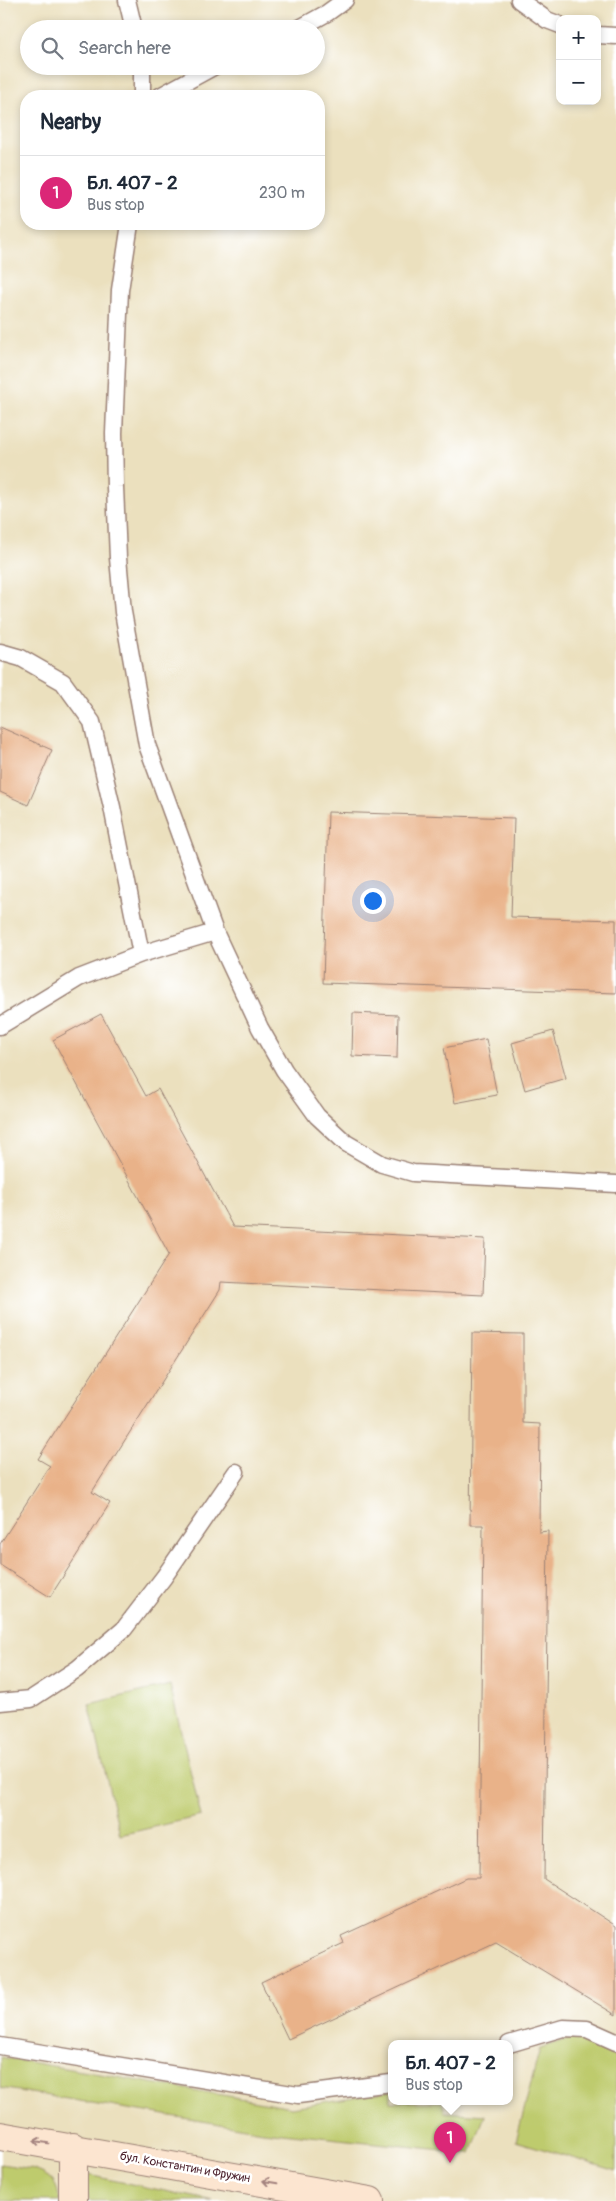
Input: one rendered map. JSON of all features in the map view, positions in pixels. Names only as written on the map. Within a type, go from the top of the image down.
[{"type":"street","name":"бул. Константин и Фружин","points":[[0,2136],[73,2147],[370,2201]]},
{"type":"street","points":[[73,2147],[73,2201]]},
{"type":"lane","points":[[127,0],[132,20]]},
{"type":"lane","points":[[314,20],[345,0]]},
{"type":"lane","points":[[519,0],[547,20],[556,23]]},
{"type":"lane","points":[[601,35],[616,36]]},
{"type":"lane","points":[[142,75],[142,90]]},
{"type":"lane","points":[[171,90],[198,75]]},
{"type":"lane","points":[[129,230],[120,290],[114,433],[118,558],[123,612],[147,745],[215,932],[260,1028],[284,1070],[317,1116],[346,1143],[382,1164],[413,1172],[616,1184]]},
{"type":"lane","points":[[0,652],[21,658],[63,682],[92,722],[112,807],[141,954]]},
{"type":"lane","points":[[0,1026],[79,978],[141,954],[215,932]]},
{"type":"lane","points":[[0,1702],[31,1699],[77,1669],[124,1628],[164,1577],[236,1472]]},
{"type":"lane","points":[[513,2043],[564,2028],[587,2029],[616,2042]]},
{"type":"lane","points":[[0,2046],[298,2095],[388,2083]]},
{"type":"green space","points":[[170,1685],[201,1816],[120,1835],[89,1704]]},
{"type":"green space","points":[[576,2036],[616,2053],[616,2171],[516,2141],[540,2048]]},
{"type":"green space","points":[[0,2057],[292,2107],[388,2091],[388,2105],[443,2105],[445,2112],[485,2115],[471,2153],[263,2131],[0,2088]]},
{"type":"green space","points":[[0,2164],[29,2169],[47,2176],[57,2190],[59,2201],[0,2201]]},
{"type":"green space","points":[[83,2174],[213,2201],[89,2201]]},
{"type":"building","points":[[0,727],[52,750],[28,805],[0,792]]},
{"type":"building","points":[[328,812],[514,818],[511,917],[616,920],[616,993],[323,983]]},
{"type":"building","points":[[353,1013],[398,1015],[397,1058],[352,1056]]},
{"type":"building","points":[[101,1014],[146,1096],[158,1089],[233,1227],[485,1239],[483,1295],[221,1282],[220,1290],[92,1492],[110,1503],[50,1597],[0,1565],[0,1544],[50,1466],[38,1459],[169,1254],[53,1040]]},
{"type":"building","points":[[553,1031],[566,1078],[525,1090],[512,1043]]},
{"type":"building","points":[[486,1039],[497,1095],[455,1103],[444,1048]]},
{"type":"building","points":[[472,1333],[523,1334],[523,1423],[540,1424],[539,1532],[548,1531],[544,1879],[616,1926],[616,2015],[496,1942],[288,2039],[261,1982],[344,1943],[341,1936],[466,1878],[479,1878],[483,1525],[470,1525]]},
{"type":"place","name":"Бл. 407 - 2","points":[[450,2163]]}]
